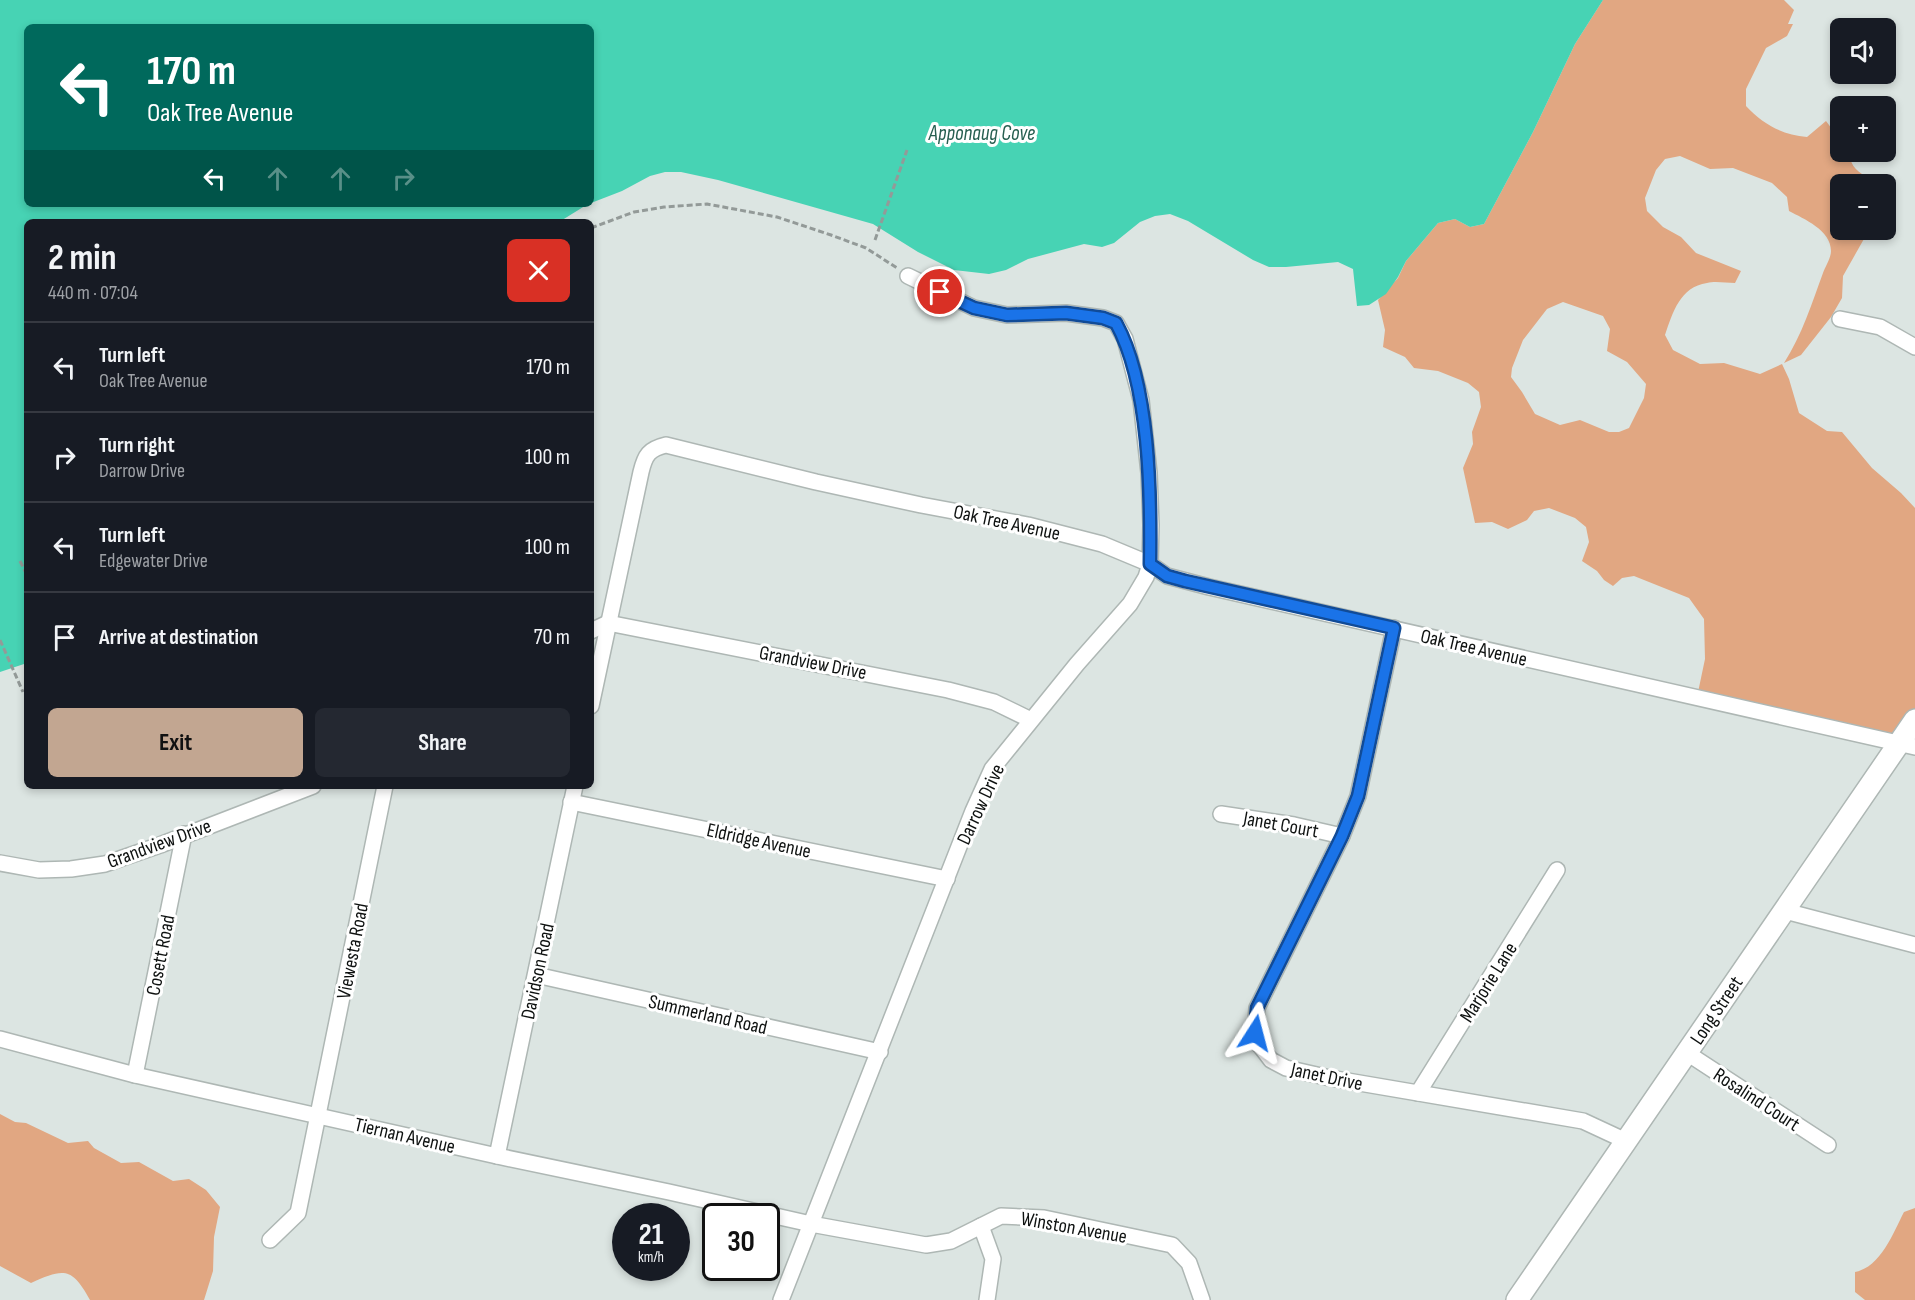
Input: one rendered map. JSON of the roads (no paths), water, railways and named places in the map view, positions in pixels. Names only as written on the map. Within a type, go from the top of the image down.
[{"type":"street","name":"Darrow Drive","points":[[782,1300],[973,811],[992,769],[1130,604],[1146,577],[1150,564],[1149,473],[1141,400],[1125,339],[1116,323],[1103,318],[1076,314],[1007,315],[974,308],[908,276]]},
{"type":"street","points":[[1840,320],[1880,327],[1915,347]]},
{"type":"street","name":"Oak Tree Avenue","points":[[608,623],[644,459],[654,448],[666,445],[816,482],[1028,525],[1102,544],[1150,564],[1167,576],[1185,581],[1907,745]]},
{"type":"street","points":[[594,630],[608,623]]},
{"type":"street","points":[[594,691],[608,623]]},
{"type":"street","name":"Grandview Drive","points":[[608,623],[948,690],[994,702],[1031,720]]},
{"type":"street","name":"Janet Drive","points":[[1394,628],[1358,796],[1342,836],[1257,1008],[1255,1033],[1258,1043],[1271,1060],[1286,1068],[1583,1121],[1626,1141]]},
{"type":"street","name":"Long Street","points":[[1517,1300],[1785,911],[1907,745],[1915,720]]},
{"type":"street","name":"Grandview Drive","points":[[0,863],[39,870],[71,869],[105,864],[305,789]]},
{"type":"street","name":"Viewesta Road","points":[[270,1240],[298,1214],[384,789]]},
{"type":"street","name":"Davidson Road","points":[[497,1156],[574,789]]},
{"type":"street","name":"Eldridge Avenue","points":[[571,802],[947,879]]},
{"type":"street","name":"Janet Court","points":[[1221,814],[1294,825],[1342,836]]},
{"type":"street","name":"Cosett Road","points":[[135,1075],[184,834]]},
{"type":"street","name":"Marjorie Lane","points":[[1418,1093],[1557,870]]},
{"type":"street","points":[[1785,911],[1915,945]]},
{"type":"street","name":"Summerland Road","points":[[536,975],[880,1052]]},
{"type":"street","name":"Tiernan Avenue","points":[[0,1039],[135,1075],[811,1224]]},
{"type":"street","name":"Rosalind Court","points":[[1687,1053],[1828,1145]]},
{"type":"street","name":"Winston Avenue","points":[[811,1224],[926,1245],[951,1241],[1001,1216],[1044,1218],[1172,1245],[1189,1263],[1202,1300]]},
{"type":"street","points":[[981,1226],[993,1259],[987,1300]]},
{"type":"water","name":"Apponaug Cove","points":[[0,0],[1603,0],[1575,44],[1533,132],[1484,224],[1470,227],[1455,219],[1438,223],[1406,261],[1386,294],[1369,305],[1357,306],[1353,269],[1338,262],[1269,267],[1253,260],[1188,221],[1170,214],[1155,216],[1140,222],[1114,243],[1102,247],[1084,244],[1028,259],[1006,270],[989,274],[954,270],[918,252],[873,224],[718,180],[681,172],[665,172],[650,176],[622,191],[594,202],[594,24],[24,24],[24,207],[583,207],[564,219],[24,219],[24,664],[0,672]]}]
